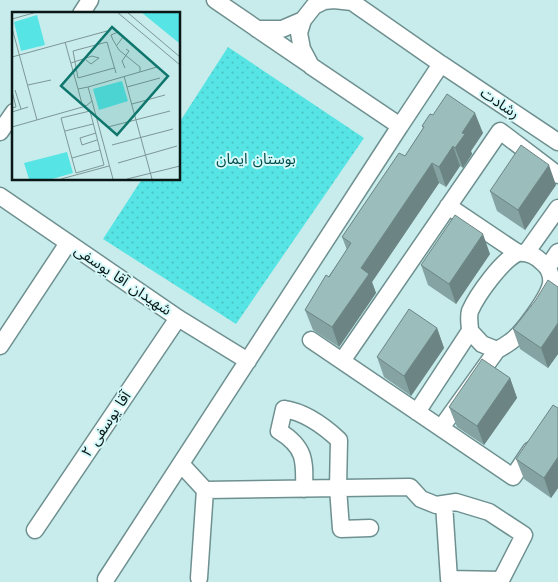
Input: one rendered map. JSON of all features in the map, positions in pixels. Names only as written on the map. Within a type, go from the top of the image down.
[{"type":"street","points":[[82,12],[90,0]]},
{"type":"street","points":[[215,0],[400,126]]},
{"type":"street","name":"رشادت","points":[[316,3],[334,0],[352,2],[558,142]]},
{"type":"street","points":[[311,66],[302,49],[299,33],[303,20],[316,3]]},
{"type":"street","points":[[257,28],[282,29],[303,20]]},
{"type":"street","points":[[106,579],[441,64]]},
{"type":"street","points":[[0,132],[12,115]]},
{"type":"street","points":[[342,361],[500,132],[558,174]]},
{"type":"street","name":"شهیدان آقا یوسفی","points":[[0,196],[178,318],[248,361]]},
{"type":"street","points":[[448,206],[522,253],[539,259],[552,273]]},
{"type":"street","points":[[417,412],[470,331],[470,312],[487,285],[510,257],[522,253],[558,208]]},
{"type":"street","points":[[0,346],[68,242]]},
{"type":"street","points":[[441,428],[496,350],[511,342],[528,322],[546,295],[551,284],[558,252]]},
{"type":"street","name":"آقا یوسفی ۲","points":[[35,530],[178,318]]},
{"type":"street","points":[[470,331],[482,344],[496,350]]},
{"type":"street","points":[[311,340],[513,477],[541,436]]},
{"type":"street","points":[[304,489],[304,466],[299,447],[278,431],[284,409],[291,410],[320,423],[339,440],[338,488],[341,529],[370,528]]},
{"type":"street","points":[[181,464],[205,490],[199,578]]},
{"type":"street","points":[[205,490],[410,487],[421,499],[436,505],[456,502],[489,512],[524,535],[501,580],[448,579],[444,504]]},
{"type":"green space","name":"بوستان ایمان","points":[[228,47],[364,138],[236,324],[103,239],[141,180],[180,180],[180,121]]},
{"type":"building","points":[[447,94],[475,113],[462,133],[465,134],[455,148],[453,146],[439,167],[432,163],[361,268],[369,274],[332,327],[305,310],[326,275],[329,277],[351,243],[342,237],[399,153],[405,156],[430,114],[433,115]]},
{"type":"building","points":[[521,145],[549,165],[518,210],[490,191]]},
{"type":"building","points":[[455,215],[483,234],[449,284],[421,265]]},
{"type":"building","points":[[548,280],[558,287],[558,323],[541,348],[513,329],[535,301]]},
{"type":"building","points":[[409,309],[437,328],[404,376],[377,357]]},
{"type":"building","points":[[482,359],[510,378],[477,426],[449,407]]},
{"type":"building","points":[[553,405],[558,408],[558,457],[544,478],[516,459]]}]
